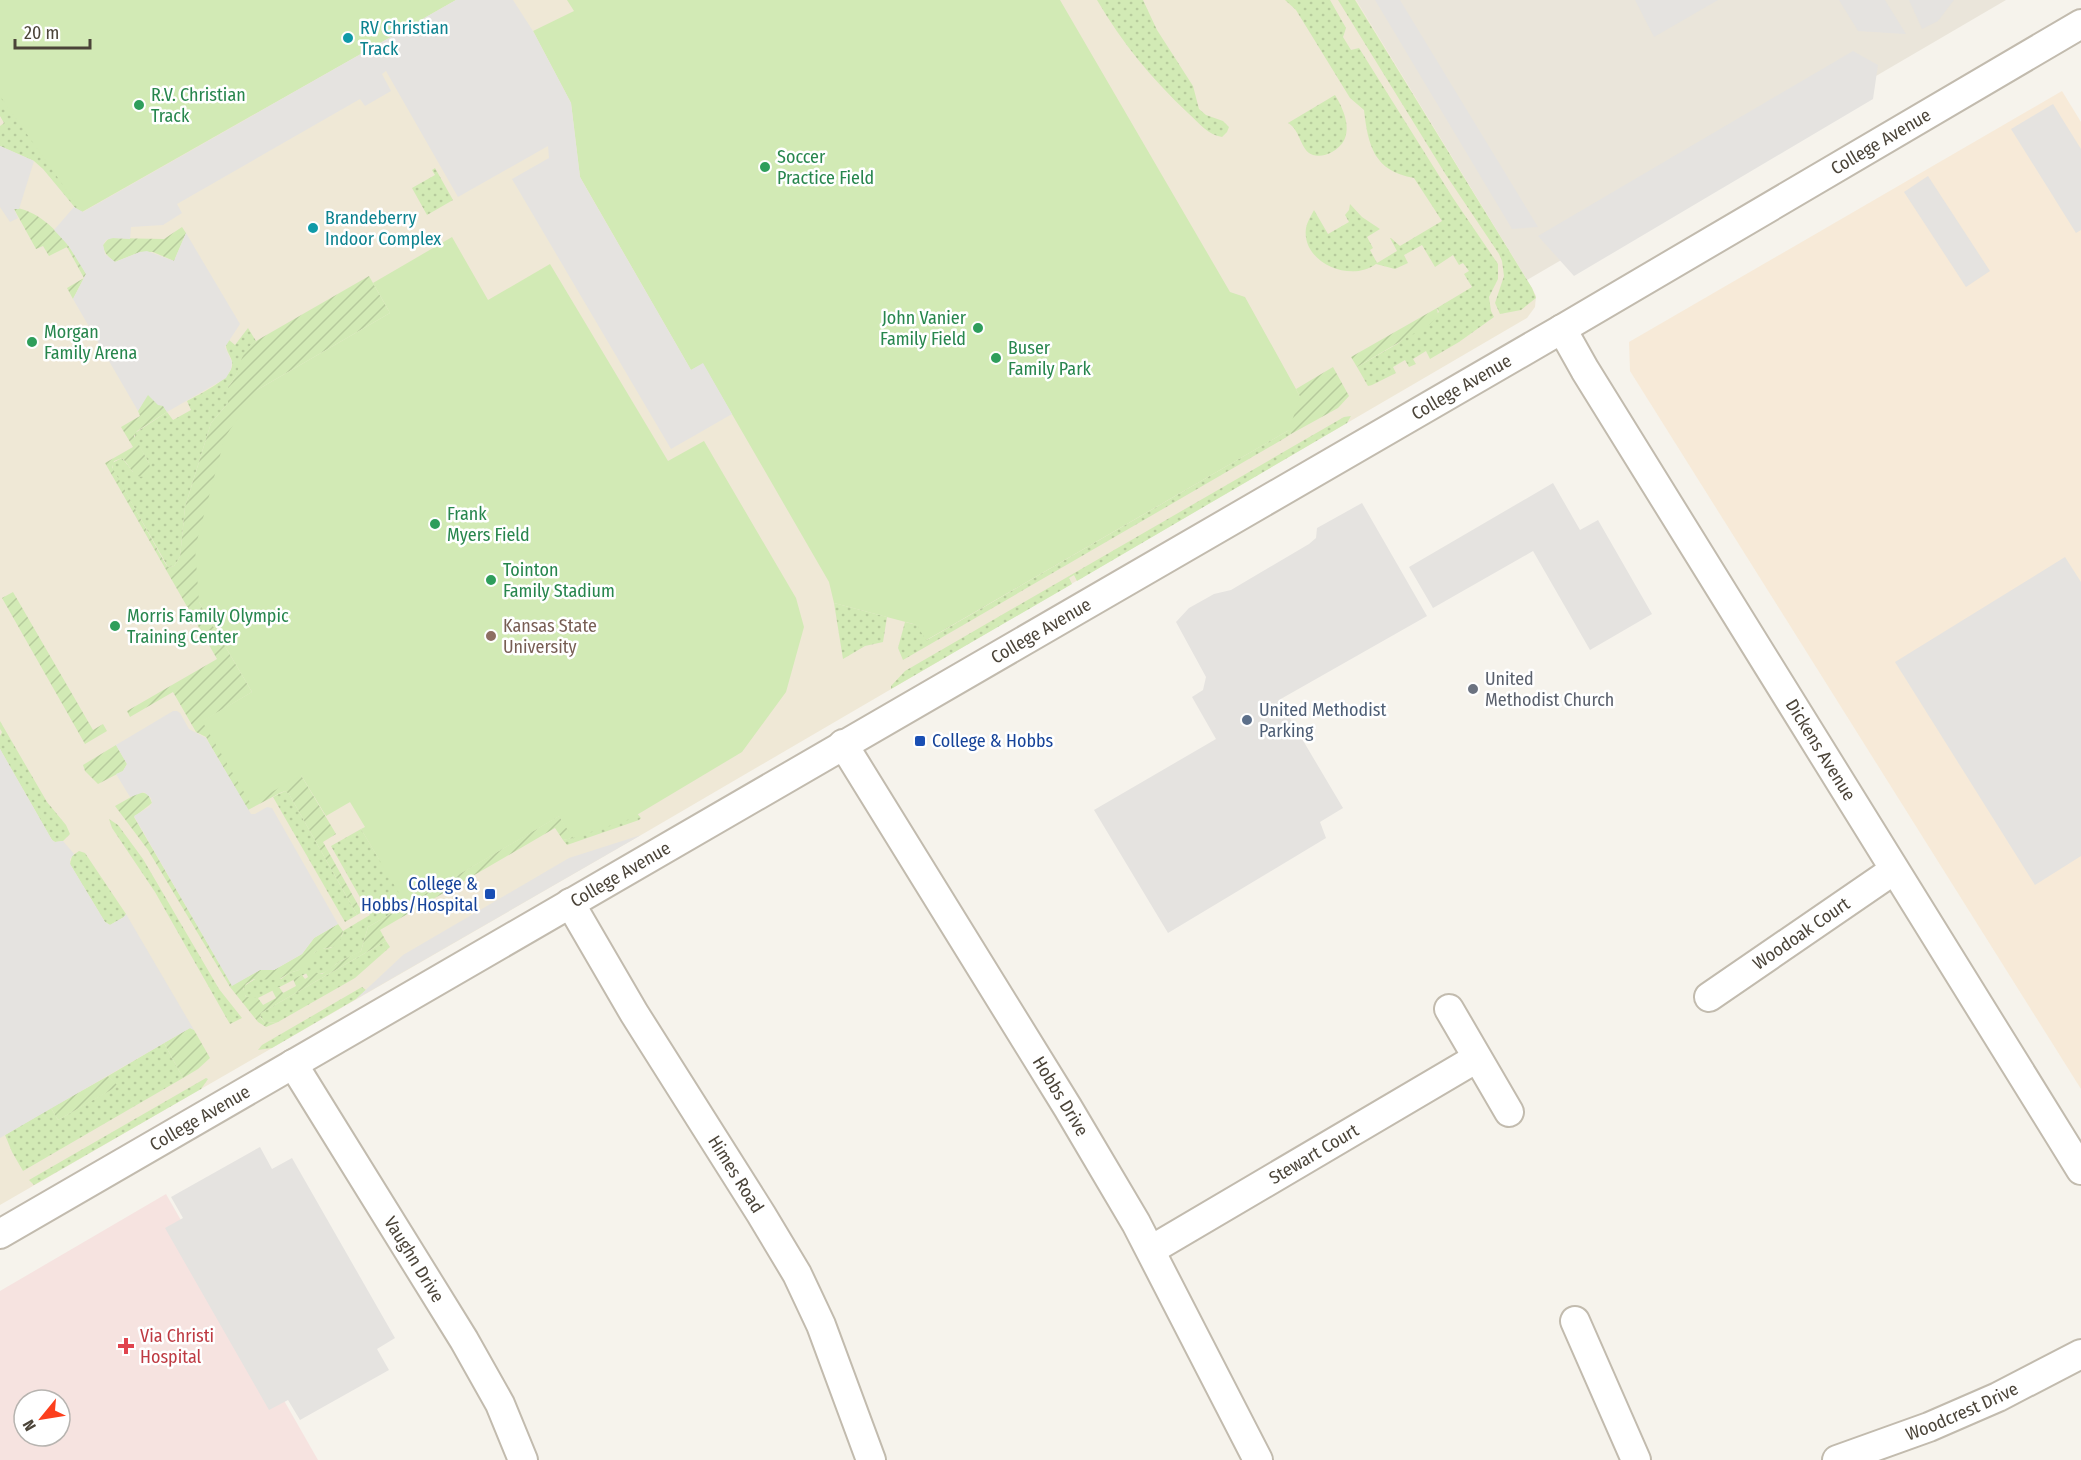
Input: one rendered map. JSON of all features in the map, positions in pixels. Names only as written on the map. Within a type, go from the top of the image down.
[{"type":"street","name":"College Avenue","points":[[0,1234],[1562,329],[2081,24]]},
{"type":"street","name":"Dickens Avenue","points":[[1562,329],[1585,370],[2081,1170]]},
{"type":"street","name":"Hobbs Drive","points":[[843,744],[1068,1107],[1151,1250],[1258,1460]]},
{"type":"street","name":"Woodoak Court","points":[[1709,997],[1894,870]]},
{"type":"street","name":"Himes Road","points":[[570,903],[634,1013],[761,1214],[796,1274],[821,1325],[871,1460]]},
{"type":"street","points":[[1449,1010],[1509,1112]]},
{"type":"street","name":"Stewart Court","points":[[1151,1250],[1477,1058]]},
{"type":"street","name":"Vaughn Drive","points":[[294,1064],[469,1348],[500,1404],[523,1460]]},
{"type":"street","points":[[1575,1321],[1636,1460]]},
{"type":"street","name":"Woodcrest Drive","points":[[1837,1460],[1929,1426],[1998,1397],[2081,1354]]},
{"type":"shaded area","name":"Kansas State University","points":[[0,0],[1356,0],[1532,288],[1536,296],[1535,307],[1527,318],[648,831],[0,1205]]},
{"type":"shaded area","points":[[456,0],[513,0],[533,31],[571,103],[580,177],[691,370],[703,363],[732,414],[671,449],[512,179],[549,158],[548,146],[458,197],[386,71],[382,74],[391,91],[365,106],[360,99],[177,204],[182,213],[163,225],[131,227],[130,239],[106,240],[103,245],[105,254],[115,262],[147,251],[174,261],[186,233],[240,324],[225,347],[232,362],[226,378],[167,412],[163,406],[158,405],[148,395],[138,411],[73,299],[86,274],[68,245],[54,230],[74,207],[83,212]]},
{"type":"shaded area","points":[[1356,0],[2006,0],[1527,280]]},
{"type":"shaded area","points":[[1375,0],[1400,0],[1538,227],[1512,229]]},
{"type":"shaded area","points":[[1635,0],[1718,0],[1654,37]]},
{"type":"shaded area","points":[[1839,0],[1885,0],[1906,34],[1858,31]]},
{"type":"shaded area","points":[[1909,0],[1954,0],[1938,21],[1922,29]]},
{"type":"shaded area","points":[[1853,51],[1878,65],[1873,99],[1574,276],[1538,236]]},
{"type":"shaded area","points":[[2062,91],[2081,122],[2081,1089],[1630,371],[1629,342]]},
{"type":"shaded area","points":[[2053,104],[2081,149],[2081,230],[2076,233],[2011,129]]},
{"type":"shaded area","points":[[0,146],[34,161],[19,209],[14,209],[18,218],[10,222],[0,207]]},
{"type":"shaded area","points":[[1928,176],[1990,271],[1966,287],[1904,192]]},
{"type":"shaded area","points":[[1553,483],[1580,530],[1598,520],[1652,614],[1590,650],[1533,551],[1433,608],[1409,567]]},
{"type":"shaded area","name":"United Methodist Parking","points":[[1362,503],[1427,616],[1279,700],[1343,808],[1320,822],[1326,838],[1168,933],[1094,810],[1216,739],[1192,697],[1203,690],[1206,677],[1176,622],[1189,608],[1214,594],[1231,590],[1309,544],[1316,538],[1317,528]]},
{"type":"shaded area","points":[[2065,557],[2081,582],[2081,856],[2035,885],[1895,662]]},
{"type":"shaded area","points":[[173,711],[180,713],[189,729],[206,738],[251,814],[267,807],[272,808],[338,924],[314,938],[302,954],[274,970],[260,970],[232,986],[134,816],[149,807],[152,803],[151,798],[144,792],[130,797],[116,774],[123,771],[127,764],[116,745]]},
{"type":"shaded area","points":[[0,749],[52,840],[63,841],[74,854],[70,859],[70,864],[105,922],[110,925],[126,914],[194,1030],[190,1028],[0,1138]]},
{"type":"shaded area","points":[[641,835],[356,999],[403,955],[569,858]]},
{"type":"shaded area","points":[[260,1147],[272,1169],[292,1158],[395,1338],[377,1349],[389,1370],[300,1420],[288,1400],[269,1410],[165,1228],[183,1218],[171,1197]]},
{"type":"shaded area","name":"Via Christi Hospital","points":[[166,1194],[318,1460],[0,1460],[0,1291]]},
{"type":"green space","name":"R.V. Christian Track","points":[[0,0],[456,0],[82,212],[0,96]]},
{"type":"green space","name":"Buser Family Park","points":[[567,0],[1060,0],[1230,292],[1245,297],[1296,389],[1300,397],[1289,430],[926,640],[917,625],[834,603],[829,582],[703,364],[691,370],[580,177],[571,103],[533,31],[574,11]]},
{"type":"green space","points":[[1097,0],[1143,0],[1157,30],[1193,86],[1199,109],[1206,115],[1223,121],[1229,127],[1222,137],[1204,128],[1162,87],[1127,46]]},
{"type":"green space","points":[[1285,0],[1330,0],[1346,28],[1343,37],[1351,50],[1359,48],[1453,198],[1498,264],[1498,279],[1489,297],[1494,317],[1430,359],[1426,351],[1413,359],[1416,364],[1409,367],[1405,360],[1393,367],[1396,373],[1368,386],[1357,367],[1397,344],[1439,312],[1437,308],[1472,287],[1464,274],[1469,271],[1463,263],[1459,265],[1453,255],[1435,267],[1422,245],[1404,255],[1408,263],[1395,269],[1376,264],[1366,269],[1342,270],[1319,260],[1311,251],[1306,228],[1314,210],[1328,234],[1349,222],[1345,215],[1350,204],[1362,217],[1380,229],[1367,237],[1373,248],[1370,250],[1377,263],[1397,251],[1390,238],[1400,246],[1442,221],[1414,178],[1390,169],[1375,155],[1368,135],[1364,110],[1350,98],[1296,10]]},
{"type":"green space","points":[[1338,0],[1355,0],[1532,288],[1536,298],[1521,310],[1500,314],[1495,303],[1504,276],[1499,254],[1446,175]]},
{"type":"green space","points":[[0,70],[82,212],[77,210],[34,161],[0,146],[0,126],[4,123],[0,116]]},
{"type":"green space","points":[[1335,95],[1343,110],[1347,125],[1344,140],[1330,153],[1320,156],[1313,155],[1305,149],[1296,130],[1288,123]]},
{"type":"green space","points":[[435,168],[453,200],[427,215],[412,188],[435,175],[432,170]]},
{"type":"green space","points":[[14,209],[38,216],[57,233],[66,243],[86,274],[84,278],[67,247],[49,256],[43,246],[36,249]]},
{"type":"green space","points":[[182,227],[186,233],[174,261],[153,252],[140,252],[115,262],[107,255],[103,245],[109,238],[164,239]]},
{"type":"green space","name":"Frank Myers Field","points":[[452,237],[488,300],[550,264],[668,461],[704,441],[796,598],[804,627],[786,692],[742,752],[630,819],[573,838],[559,816],[406,905],[361,829],[365,827],[350,802],[326,816],[301,775],[251,804],[202,721],[252,692],[199,602],[195,548],[225,437],[257,390],[390,313],[373,283]]},
{"type":"green space","points":[[369,276],[390,313],[257,390],[199,602],[252,692],[203,721],[301,775],[336,834],[323,842],[362,912],[357,915],[289,794],[285,791],[248,810],[206,737],[196,732],[173,692],[130,717],[127,711],[217,659],[105,463],[133,447],[121,427],[140,416],[138,411],[147,395],[163,405],[167,412],[137,431],[134,436],[149,463],[151,472],[146,476],[138,476],[122,458],[114,461],[112,467],[165,563],[168,567],[174,566],[180,557],[185,507],[211,423],[228,403],[228,387],[236,375],[245,352],[256,341]]},
{"type":"green space","points":[[84,278],[73,299],[67,288]]},
{"type":"green space","points":[[1437,308],[1438,315],[1430,324],[1357,367],[1351,357]]},
{"type":"green space","points":[[248,328],[256,341],[246,351],[236,376],[228,387],[228,403],[211,423],[185,507],[180,557],[174,566],[168,567],[113,470],[112,463],[122,458],[133,472],[149,463],[135,439],[135,433],[167,412],[173,420],[191,410],[187,401],[215,385],[228,374],[232,362],[226,345],[229,340],[235,345]]},
{"type":"green space","points":[[1333,367],[1349,396],[1338,408],[1291,434],[1288,430],[926,640],[917,625],[913,624],[1300,397],[1296,389]]},
{"type":"green space","points":[[1351,416],[1347,423],[1077,581],[1074,575],[1069,578],[1072,584],[891,689],[891,686],[905,671],[1344,417]]},
{"type":"green space","points":[[1289,430],[1291,434],[1285,438],[903,660],[898,648],[905,622],[917,625],[927,640]]},
{"type":"green space","points":[[13,592],[93,730],[103,724],[107,731],[85,744],[2,598]]},
{"type":"green space","points":[[834,603],[887,617],[883,642],[865,646],[843,659]]},
{"type":"green space","points":[[0,721],[47,802],[66,825],[70,834],[63,841],[52,840],[0,749],[2,732]]},
{"type":"green space","points":[[116,745],[127,764],[123,771],[98,784],[85,771],[83,765]]},
{"type":"green space","points":[[285,791],[289,794],[357,915],[345,922],[273,797]]},
{"type":"green space","points":[[140,792],[148,794],[152,803],[134,817],[232,985],[260,970],[274,970],[302,954],[314,938],[338,924],[343,931],[336,945],[315,952],[304,968],[278,980],[254,979],[246,984],[243,989],[246,997],[258,998],[263,1005],[276,998],[272,990],[279,987],[283,993],[296,986],[293,979],[302,975],[305,979],[309,971],[322,974],[361,951],[368,927],[559,816],[573,838],[563,840],[555,828],[380,930],[386,941],[261,1013],[260,1017],[265,1023],[278,1022],[266,1027],[258,1022],[230,987],[148,850],[115,806]]},
{"type":"green space","points":[[636,812],[641,818],[639,820],[567,845],[563,840],[572,838],[559,816],[368,927],[361,951],[339,962],[326,972],[319,974],[309,972],[258,998],[248,999],[243,992],[244,986],[257,978],[281,979],[299,970],[315,952],[331,948],[342,936],[343,931],[370,915],[331,846],[361,829],[379,859],[458,814]]},
{"type":"green space","points":[[109,819],[118,825],[143,859],[219,989],[242,1018],[230,1024],[155,892],[112,828]]},
{"type":"green space","points":[[79,851],[85,853],[126,914],[110,925],[105,922],[70,864],[72,856]]},
{"type":"green space","points":[[386,941],[390,947],[355,978],[278,1022],[265,1023],[260,1016],[261,1013]]},
{"type":"green space","points":[[362,987],[366,990],[356,999],[272,1048],[258,1050],[262,1045]]},
{"type":"green space","points":[[190,1028],[194,1030],[210,1058],[183,1078],[164,1043]]},
{"type":"green space","points":[[164,1043],[183,1078],[23,1171],[5,1135],[51,1108],[58,1120],[117,1086],[108,1076]]},
{"type":"green space","points":[[108,1076],[118,1086],[58,1120],[51,1108]]},
{"type":"green space","points":[[206,1078],[208,1079],[201,1089],[34,1185],[29,1180]]},
{"type":"place","name":"RV Christian Track","points":[[348,38]]},
{"type":"place","name":"R.V. Christian Track","points":[[139,105]]},
{"type":"place","name":"Soccer Practice Field","points":[[765,167]]},
{"type":"place","name":"Brandeberry Indoor Complex","points":[[313,228]]},
{"type":"place","name":"John Vanier Family Field","points":[[978,328]]},
{"type":"place","name":"Morgan Family Arena","points":[[32,342]]},
{"type":"place","name":"Buser Family Park","points":[[996,358]]},
{"type":"place","name":"Frank Myers Field","points":[[435,524]]},
{"type":"place","name":"Tointon Family Stadium","points":[[491,580]]},
{"type":"place","name":"Morris Family Olympic Training Center","points":[[115,626]]},
{"type":"place","name":"Kansas State University","points":[[491,636]]},
{"type":"place","name":"United Methodist Church","points":[[1473,689]]},
{"type":"place","name":"United Methodist Parking","points":[[1247,720]]},
{"type":"place","name":"College & Hobbs","points":[[920,741]]},
{"type":"place","name":"College & Hobbs/Hospital","points":[[490,894]]},
{"type":"place","name":"Via Christi Hospital","points":[[126,1346]]}]
